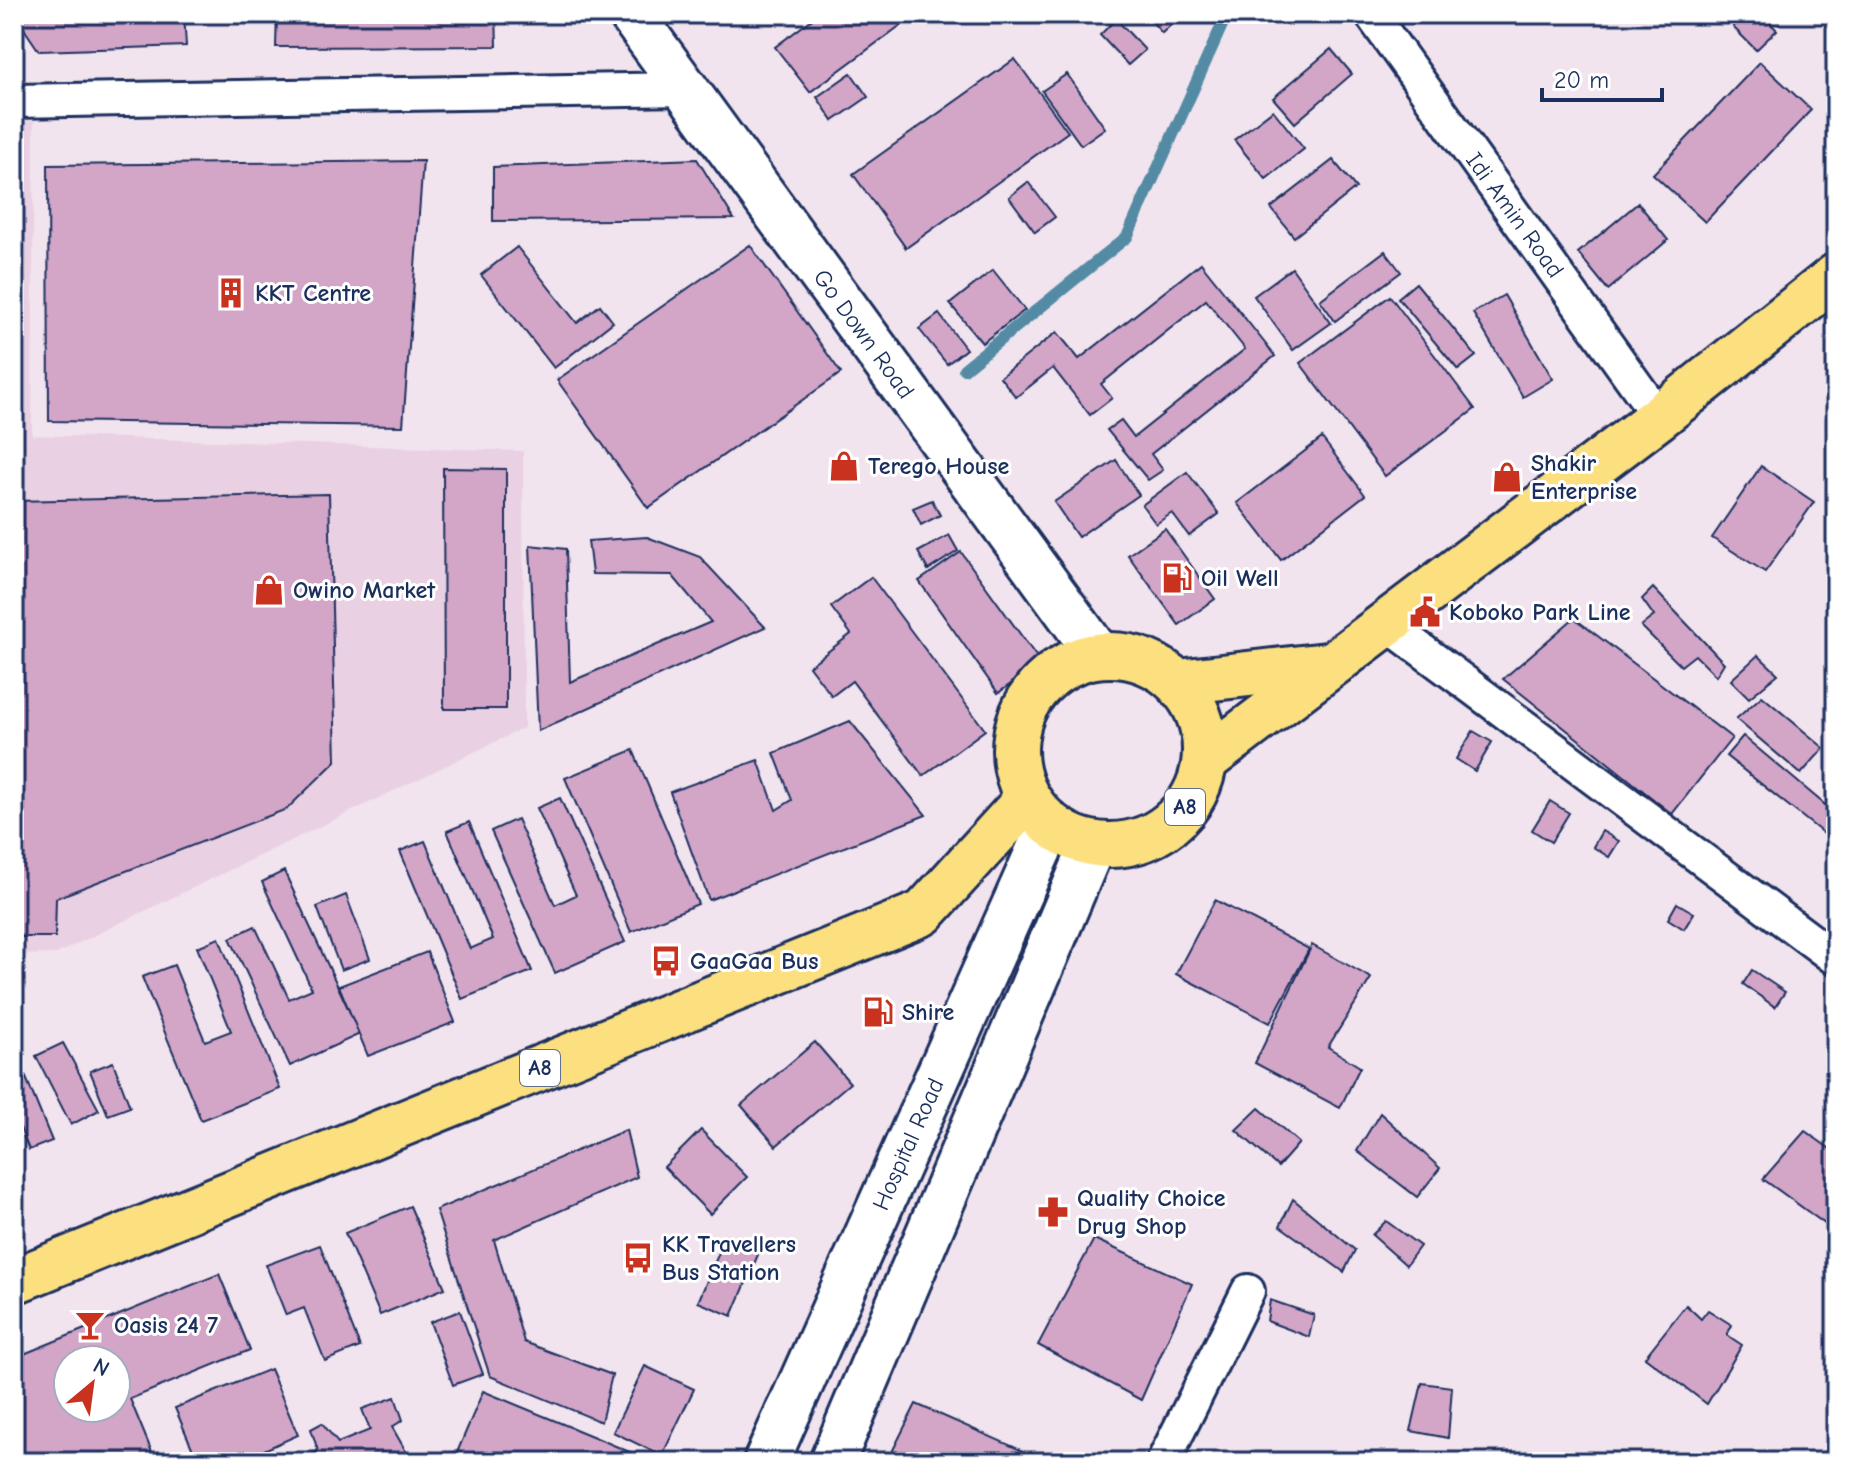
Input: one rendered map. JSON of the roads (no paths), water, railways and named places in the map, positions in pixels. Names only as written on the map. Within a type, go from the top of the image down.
[{"type":"main road","name":"Go Down Road","points":[[631,14],[1098,654]]},
{"type":"main road","points":[[1206,760],[1327,665],[1659,417],[1836,276]]},
{"type":"main road","name":"A8","points":[[1098,654],[1141,659],[1178,682],[1201,718],[1206,760],[1194,798],[1168,827],[1132,843],[1093,844],[1039,812],[1014,763],[1016,725],[1033,691],[1061,666],[1098,654]]},
{"type":"main road","points":[[1178,682],[1327,665]]},
{"type":"main road","name":"A8","points":[[14,1281],[923,913],[1039,812]]},
{"type":"main road","name":"Hospital Road","points":[[766,1462],[1039,812]]},
{"type":"main road","points":[[832,1462],[1093,844]]},
{"type":"street","name":"Idi Amin Road","points":[[1371,14],[1659,417]]},
{"type":"street","points":[[14,101],[685,89]]},
{"type":"street","points":[[1384,622],[1836,959]]},
{"type":"street","points":[[1163,1462],[1248,1291]]},
{"type":"waterway","points":[[964,369],[1127,237],[1227,14]]},
{"type":"place","name":"KKT Centre","points":[[231,293]]},
{"type":"place","name":"Terego House","points":[[844,466]]},
{"type":"place","name":"Shakir Enterprise","points":[[1507,477]]},
{"type":"place","name":"Oil Well","points":[[1177,578]]},
{"type":"place","name":"Owino Market","points":[[269,590]]},
{"type":"place","name":"Koboko Park Line","points":[[1425,612]]},
{"type":"place","name":"GaaGaa Bus","points":[[666,961]]},
{"type":"place","name":"Shire","points":[[878,1012]]},
{"type":"place","name":"Quality Choice Drug Shop","points":[[1053,1212]]},
{"type":"place","name":"KK Travellers Bus Station","points":[[638,1258]]},
{"type":"place","name":"Oasis 24 7","points":[[90,1325]]}]
